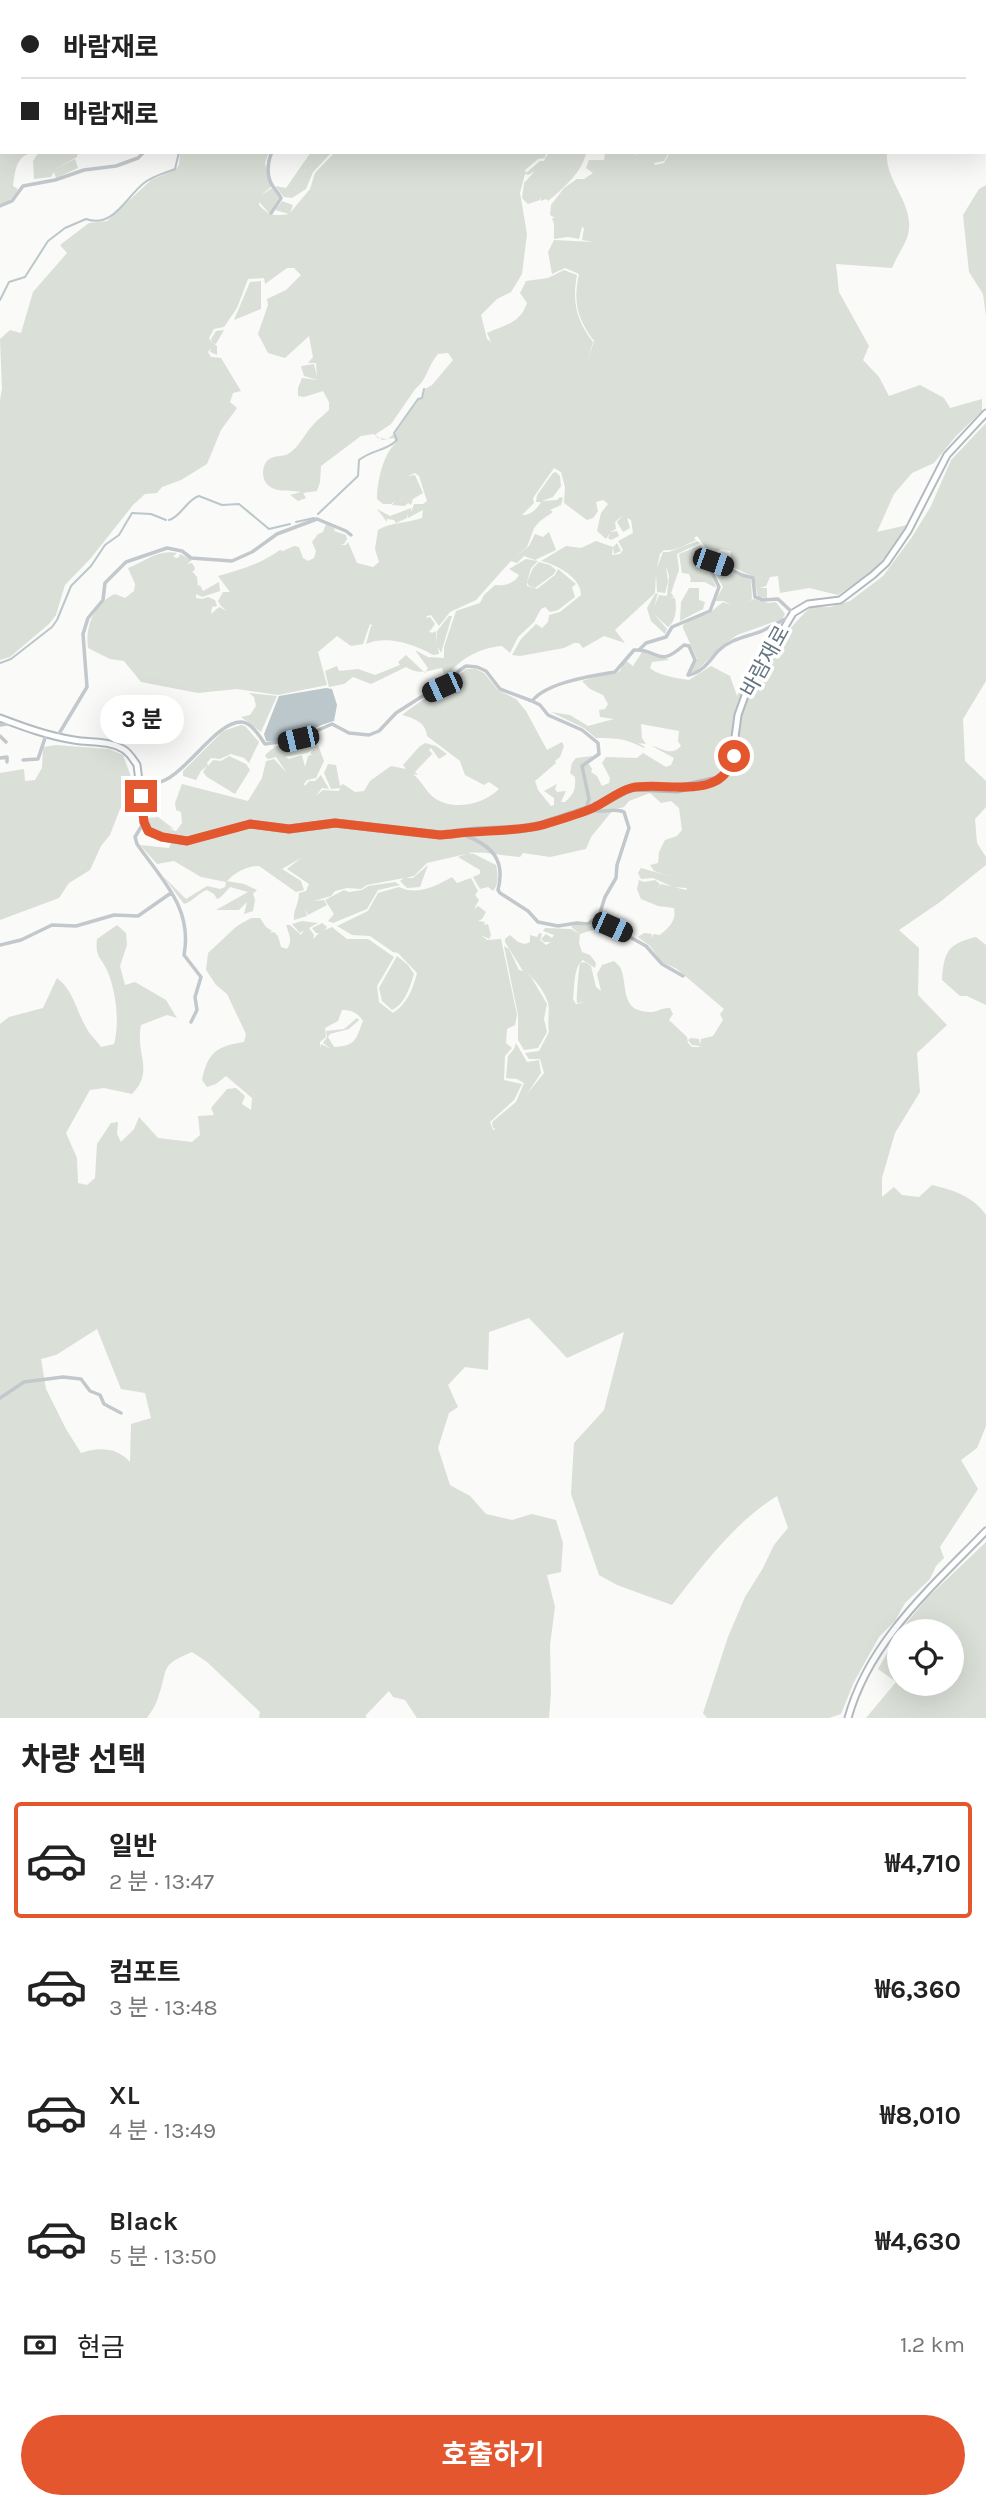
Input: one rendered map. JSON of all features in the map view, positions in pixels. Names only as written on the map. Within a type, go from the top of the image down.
[{"type":"street","points":[[0,206],[12,201],[23,186],[55,180],[84,170],[116,166],[142,154]]},
{"type":"street","points":[[271,154],[267,161],[268,171],[272,186],[281,198],[271,214]]},
{"type":"street","name":"바람재로","points":[[144,822],[153,835],[187,841],[250,824],[289,829],[335,823],[440,835],[539,826],[588,810],[635,787],[677,789],[708,783],[724,776],[731,767],[738,715],[747,690],[792,615],[808,604],[840,600],[886,563],[908,531],[947,455],[986,413]]},
{"type":"street","points":[[57,737],[87,687],[83,634],[88,618],[103,600],[106,583],[126,562],[167,548],[182,551],[191,558],[232,561],[252,552],[277,534],[317,519],[351,535]]},
{"type":"street","points":[[532,701],[549,688],[615,672],[627,655],[640,649],[665,657],[671,656],[684,645],[689,646],[695,660],[688,672],[691,676],[710,663],[719,650],[738,638],[764,630],[792,615],[778,599],[763,600],[755,597],[753,578],[709,559],[707,562],[719,587],[710,611],[672,627],[664,638],[646,643],[640,649]]},
{"type":"street","points":[[139,779],[153,784],[161,782],[181,769],[225,726],[242,722],[250,725],[265,744],[272,745],[298,739],[332,724],[349,733],[369,736],[379,732],[396,713],[442,687],[466,666],[477,667],[486,671],[500,689],[540,705],[548,715],[582,730],[598,743],[599,754],[582,766],[589,799],[588,810],[620,810],[625,814],[629,828],[617,865],[616,878],[605,897],[599,916],[588,924],[558,926],[538,922],[528,911],[500,893],[496,856],[483,842],[463,833]]},
{"type":"street","points":[[0,718],[46,735],[122,748],[132,757],[139,779],[144,822],[135,837],[137,844],[181,906],[186,924],[184,955],[201,977],[195,997],[197,1010],[191,1022]]},
{"type":"street","points":[[0,725],[13,722]]},
{"type":"street","points":[[23,760],[38,759],[46,735]]},
{"type":"street","points":[[0,736],[6,742]]},
{"type":"street","points":[[0,758],[6,757],[7,762]]},
{"type":"street","points":[[0,945],[21,940],[52,925],[76,926],[114,915],[138,916],[171,893]]},
{"type":"street","points":[[599,916],[612,927],[646,946],[662,964],[683,976]]},
{"type":"street","points":[[0,1398],[24,1382],[75,1378],[83,1381],[90,1391],[99,1393],[104,1404],[121,1413]]},
{"type":"street","points":[[848,1718],[863,1676],[893,1630],[922,1596],[986,1531]]},
{"type":"shaded area","points":[[0,154],[28,154],[20,159],[16,167],[13,186],[18,189],[11,199],[0,204]]},
{"type":"shaded area","points":[[38,154],[78,154],[77,157],[54,170],[75,159],[78,168],[56,178],[54,172],[51,177],[34,179],[33,161]]},
{"type":"shaded area","points":[[180,154],[268,154],[265,163],[271,187],[260,196],[272,188],[279,197],[269,213],[279,215],[289,214],[275,210],[282,201],[293,205],[290,213],[310,189],[315,173],[333,154],[546,154],[545,158],[538,159],[525,170],[526,173],[540,161],[544,161],[548,154],[586,154],[576,173],[548,201],[541,201],[541,197],[540,200],[528,204],[522,198],[524,183],[535,171],[525,174],[520,193],[527,234],[522,274],[511,292],[497,299],[481,315],[487,339],[491,342],[487,333],[516,320],[524,310],[527,303],[520,293],[526,281],[548,278],[564,270],[577,275],[575,293],[577,310],[593,342],[587,362],[594,341],[578,309],[576,293],[579,274],[565,268],[552,274],[548,252],[554,240],[594,242],[582,240],[582,227],[579,239],[554,239],[552,218],[555,218],[550,215],[551,205],[564,188],[593,173],[586,168],[589,160],[604,160],[605,154],[633,154],[641,157],[634,154],[668,154],[664,161],[654,163],[655,165],[664,163],[669,154],[887,154],[890,174],[908,215],[907,238],[892,268],[836,264],[839,292],[869,346],[863,360],[879,377],[889,396],[920,385],[944,398],[950,408],[982,399],[982,411],[956,436],[934,463],[912,473],[894,494],[877,532],[907,525],[885,557],[869,574],[838,595],[809,588],[780,593],[778,576],[770,577],[766,586],[760,588],[767,588],[767,598],[758,597],[754,577],[726,564],[730,560],[731,551],[721,549],[715,553],[714,559],[697,536],[694,538],[696,540],[689,544],[664,550],[660,554],[657,568],[663,552],[669,552],[697,541],[700,543],[677,554],[679,570],[671,593],[674,597],[670,597],[675,598],[674,618],[668,627],[654,614],[667,629],[665,634],[651,621],[647,608],[655,594],[658,593],[654,607],[659,595],[667,596],[669,576],[666,566],[668,582],[665,593],[657,592],[656,573],[655,593],[615,630],[625,643],[604,636],[583,648],[579,643],[574,643],[564,648],[512,655],[521,639],[536,624],[542,628],[548,622],[549,615],[560,612],[581,595],[573,577],[554,565],[541,561],[566,546],[581,548],[596,541],[613,547],[612,555],[620,554],[623,550],[618,541],[633,533],[631,520],[627,518],[630,528],[623,532],[617,522],[623,515],[615,522],[616,529],[610,532],[617,531],[619,536],[611,540],[608,538],[610,533],[606,539],[597,531],[601,513],[608,504],[603,500],[596,502],[598,511],[593,518],[587,520],[564,503],[565,487],[561,472],[554,468],[533,498],[534,503],[522,515],[531,513],[538,507],[541,502],[536,502],[537,495],[556,472],[560,476],[561,486],[553,497],[542,501],[557,500],[560,497],[563,498],[561,505],[550,510],[553,512],[540,521],[534,528],[527,547],[512,560],[529,546],[535,534],[543,537],[549,532],[556,550],[535,560],[524,556],[517,563],[511,561],[476,600],[450,612],[439,626],[431,615],[427,616],[426,618],[430,617],[435,624],[430,631],[427,630],[432,633],[436,631],[436,644],[437,631],[449,616],[452,616],[441,653],[438,647],[439,654],[433,655],[409,644],[392,641],[366,644],[373,626],[370,624],[363,644],[351,646],[337,636],[318,652],[327,685],[278,695],[237,689],[198,693],[141,682],[124,661],[110,659],[88,648],[87,640],[92,617],[102,603],[115,594],[125,598],[134,591],[135,584],[128,568],[170,552],[177,553],[173,557],[178,558],[180,554],[192,560],[187,564],[192,563],[195,568],[192,571],[203,591],[219,582],[220,591],[202,597],[196,594],[196,598],[208,597],[215,600],[217,606],[212,607],[211,614],[219,607],[227,611],[218,601],[223,592],[230,592],[218,576],[250,566],[280,550],[294,546],[299,547],[303,558],[308,561],[314,558],[316,551],[312,542],[323,532],[326,524],[335,529],[334,531],[346,535],[344,544],[340,545],[346,545],[348,542],[357,563],[373,567],[379,562],[375,549],[378,530],[388,525],[422,518],[423,510],[408,518],[408,514],[407,518],[396,523],[387,519],[387,522],[377,509],[390,516],[411,508],[411,512],[414,504],[427,501],[419,476],[415,473],[408,476],[415,475],[423,493],[413,499],[411,505],[392,505],[395,501],[383,504],[377,499],[378,485],[384,461],[396,443],[394,438],[388,439],[422,398],[425,389],[432,385],[453,360],[448,353],[438,354],[422,382],[391,424],[376,436],[361,436],[321,466],[317,491],[303,493],[306,498],[298,501],[290,495],[301,492],[278,490],[264,480],[263,471],[267,461],[292,451],[329,410],[329,402],[323,391],[304,397],[298,396],[302,378],[318,380],[304,376],[301,366],[314,364],[317,377],[316,363],[308,363],[313,357],[309,336],[285,358],[268,353],[258,334],[268,305],[267,299],[286,290],[301,275],[294,268],[287,268],[265,284],[264,278],[248,279],[237,308],[224,327],[214,329],[209,338],[212,343],[211,339],[216,331],[224,330],[216,344],[213,343],[217,346],[217,355],[210,352],[211,348],[208,352],[211,357],[221,358],[241,391],[233,393],[230,402],[237,408],[221,430],[207,464],[181,480],[162,487],[157,493],[145,494],[133,505],[91,558],[65,585],[56,615],[49,624],[10,657],[0,660],[0,339],[10,330],[21,333],[33,292],[67,253],[60,245],[89,223],[107,221],[151,180],[176,169]]},
{"type":"shaded area","points":[[310,154],[330,154],[313,172],[306,189],[292,198],[284,197],[275,186],[286,188]]},
{"type":"shaded area","points":[[986,185],[986,316],[983,294],[969,272],[963,215],[979,189]]},
{"type":"shaded area","points":[[261,281],[261,309],[234,320],[250,282]]},
{"type":"shaded area","points":[[986,423],[986,681],[963,719],[965,761],[986,781],[986,807],[975,819],[977,843],[986,857],[986,865],[940,902],[899,930],[919,948],[918,995],[947,1025],[917,1053],[920,1092],[895,1133],[882,1178],[882,1197],[894,1187],[902,1195],[919,1197],[932,1185],[969,1198],[986,1215],[986,1426],[977,1448],[961,1460],[978,1489],[940,1547],[944,1558],[936,1566],[930,1579],[905,1603],[896,1619],[887,1619],[887,1629],[879,1637],[854,1682],[841,1714],[829,1718],[707,1718],[703,1713],[728,1637],[745,1597],[774,1545],[788,1528],[777,1496],[733,1532],[672,1605],[617,1585],[599,1575],[571,1494],[574,1443],[604,1410],[624,1332],[567,1358],[529,1318],[489,1332],[488,1370],[465,1367],[448,1385],[458,1407],[449,1413],[438,1448],[450,1485],[470,1496],[486,1514],[512,1520],[532,1514],[556,1520],[563,1543],[561,1572],[547,1575],[555,1607],[550,1645],[549,1718],[417,1718],[405,1700],[393,1697],[389,1691],[366,1718],[259,1718],[260,1712],[207,1662],[192,1652],[174,1661],[166,1669],[157,1701],[147,1718],[0,1718],[0,1024],[9,1017],[43,1008],[57,978],[71,995],[88,1031],[101,1047],[114,1044],[117,1026],[115,997],[107,970],[97,953],[97,939],[117,925],[126,933],[127,945],[120,966],[125,985],[135,982],[166,1000],[177,1018],[167,1015],[141,1025],[143,1070],[139,1086],[132,1094],[104,1088],[90,1090],[66,1133],[77,1158],[78,1183],[87,1185],[95,1178],[97,1144],[111,1123],[118,1122],[117,1134],[121,1142],[134,1129],[139,1117],[158,1138],[192,1142],[200,1135],[198,1116],[214,1115],[211,1108],[227,1089],[236,1088],[245,1096],[242,1104],[251,1110],[252,1098],[226,1076],[207,1087],[202,1080],[207,1063],[215,1052],[220,1048],[244,1042],[246,1034],[227,994],[216,985],[206,970],[208,953],[237,926],[251,918],[260,918],[272,931],[270,933],[274,932],[278,936],[281,947],[287,949],[290,940],[286,925],[290,925],[301,935],[304,930],[300,933],[292,924],[302,921],[318,923],[309,928],[314,935],[313,939],[319,933],[312,928],[322,923],[327,927],[325,930],[332,927],[347,939],[368,939],[394,957],[377,986],[379,1002],[393,1013],[409,996],[417,973],[398,953],[370,936],[352,935],[337,926],[368,911],[378,893],[399,887],[406,890],[426,889],[452,877],[457,883],[471,878],[478,891],[475,895],[479,900],[474,909],[478,906],[486,912],[478,921],[485,922],[484,925],[488,924],[491,935],[489,939],[481,935],[487,940],[501,939],[517,1015],[515,1025],[507,1029],[506,1043],[512,1048],[505,1056],[504,1080],[522,1084],[514,1100],[490,1122],[493,1130],[496,1129],[493,1128],[492,1122],[516,1102],[524,1083],[506,1078],[508,1056],[516,1043],[527,1062],[539,1060],[541,1073],[527,1094],[544,1073],[540,1059],[529,1059],[525,1053],[539,1051],[549,1032],[547,999],[531,977],[547,1004],[544,1019],[547,1032],[538,1048],[524,1050],[518,1040],[518,1015],[504,946],[509,949],[519,970],[523,971],[505,942],[510,935],[525,944],[530,942],[530,935],[537,937],[539,933],[542,934],[540,940],[546,945],[551,942],[541,939],[546,934],[552,938],[554,935],[543,931],[545,928],[571,929],[580,934],[582,952],[590,955],[596,963],[595,968],[583,960],[580,963],[585,962],[591,966],[596,987],[601,991],[597,974],[602,965],[614,961],[621,968],[629,1003],[640,1011],[652,1012],[670,1008],[673,1014],[669,1020],[687,1037],[688,1043],[692,1047],[700,1046],[692,1045],[688,1040],[699,1039],[700,1045],[701,1039],[713,1036],[723,1020],[720,1014],[724,1009],[677,969],[662,962],[650,946],[638,937],[644,933],[652,934],[651,938],[654,934],[660,935],[673,920],[674,908],[658,906],[641,899],[637,889],[639,880],[655,880],[660,884],[658,888],[661,884],[672,887],[653,878],[641,879],[638,873],[641,868],[669,876],[654,871],[650,865],[658,863],[659,852],[665,840],[677,836],[682,830],[679,808],[671,801],[661,803],[650,793],[613,810],[591,837],[586,849],[550,857],[523,853],[520,857],[467,853],[496,865],[498,879],[493,891],[488,887],[480,889],[473,877],[480,874],[480,870],[458,857],[466,854],[427,863],[414,876],[406,878],[413,878],[428,865],[420,887],[407,888],[400,881],[404,878],[367,885],[361,889],[335,891],[331,896],[314,901],[324,900],[327,905],[308,915],[305,909],[307,916],[294,920],[299,893],[306,891],[309,884],[287,869],[301,858],[282,869],[301,881],[304,890],[296,892],[259,866],[241,870],[227,881],[257,890],[253,894],[253,911],[244,914],[247,902],[239,910],[216,910],[248,892],[230,887],[217,899],[207,890],[184,904],[163,876],[186,899],[207,886],[220,889],[225,887],[226,882],[201,877],[174,861],[157,864],[140,845],[169,848],[173,837],[152,830],[147,818],[158,817],[174,829],[168,828],[176,831],[182,823],[181,812],[176,810],[175,803],[182,784],[248,801],[262,778],[266,761],[274,759],[287,773],[276,757],[268,759],[265,756],[284,744],[289,749],[314,742],[313,749],[318,745],[324,761],[316,778],[307,780],[304,784],[305,786],[309,781],[315,781],[321,775],[329,789],[322,788],[316,796],[323,790],[339,791],[340,788],[331,789],[324,773],[328,764],[336,765],[340,786],[343,784],[355,792],[364,791],[370,781],[391,766],[406,769],[403,765],[425,743],[436,746],[447,754],[439,759],[431,748],[429,750],[434,756],[432,754],[415,772],[418,775],[413,774],[433,797],[452,805],[486,799],[499,789],[489,782],[484,785],[465,775],[460,761],[427,736],[422,724],[402,715],[466,669],[476,669],[484,673],[498,690],[516,699],[526,711],[547,750],[562,742],[564,746],[556,763],[535,781],[538,790],[551,806],[554,805],[554,798],[544,791],[557,784],[557,792],[566,791],[561,802],[565,802],[575,788],[575,777],[570,773],[576,758],[593,756],[587,761],[591,772],[597,776],[602,786],[609,783],[610,778],[602,763],[606,757],[637,758],[643,753],[666,767],[671,765],[674,758],[652,746],[674,751],[681,746],[678,741],[679,731],[641,724],[642,738],[646,744],[638,743],[644,748],[620,739],[596,738],[584,728],[551,712],[570,715],[588,726],[614,719],[600,717],[599,710],[605,709],[608,704],[603,695],[590,689],[582,681],[615,674],[620,671],[625,660],[633,666],[642,652],[668,659],[652,662],[650,668],[674,677],[689,680],[711,666],[730,676],[737,696],[744,682],[754,684],[786,635],[811,607],[830,607],[850,601],[883,576],[931,506],[951,460]],"holes":[[[312,751],[310,754],[313,754],[308,756],[305,767],[302,755],[289,759],[285,757]],[[580,963],[577,1003],[586,1002],[576,1004],[573,999]],[[342,1010],[354,1012],[363,1021],[354,1040],[347,1045],[334,1047],[328,1037],[349,1029],[359,1020],[357,1018],[344,1029],[326,1031],[327,1037],[323,1043],[331,1049],[321,1044],[320,1048],[320,1042],[326,1037],[325,1028],[338,1021]],[[97,1329],[121,1389],[145,1393],[151,1418],[131,1424],[130,1462],[113,1451],[94,1450],[81,1453],[46,1389],[41,1359],[56,1355]]]},
{"type":"shaded area","points":[[617,543],[621,551],[614,554],[613,547]]},
{"type":"shaded area","points":[[701,545],[704,561],[716,588],[705,582],[690,582],[689,574],[682,573],[679,554]]},
{"type":"shaded area","points":[[526,559],[538,561],[531,568],[527,586],[537,589],[555,575],[558,569],[576,584],[572,587],[575,597],[558,610],[550,612],[545,607],[541,609],[534,622],[518,637],[510,653],[502,646],[479,651],[464,659],[448,676],[444,675],[442,668],[426,671],[428,668],[415,650],[428,657],[444,658],[444,647],[456,611],[480,603],[495,585],[512,582],[519,575],[509,569]]},
{"type":"shaded area","points":[[539,562],[556,570],[535,588],[527,582]]},
{"type":"shaded area","points":[[710,563],[751,580],[752,599],[746,603],[753,599],[776,602],[785,614],[782,619],[737,635],[717,650],[697,671],[690,673],[697,659],[683,625],[695,617],[708,614],[723,602],[731,605],[724,601],[715,601],[723,587]]},
{"type":"shaded area","points":[[689,588],[699,588],[699,600],[705,602],[703,609],[680,621],[681,602]]},
{"type":"shaded area","points":[[406,655],[424,672],[406,667],[371,684],[353,677],[344,684],[329,687],[325,671],[337,666],[339,671],[358,669],[375,675],[400,665],[398,662]]},
{"type":"shaded area","points":[[332,689],[337,705],[334,721],[292,738],[266,741],[264,734],[279,696]]},
{"type":"shaded area","points":[[249,693],[277,696],[261,732],[241,717],[250,715],[256,706],[254,697]]},
{"type":"shaded area","points":[[241,725],[259,742],[249,763],[244,758],[231,754],[220,759],[211,758],[207,763],[208,766],[213,760],[221,761],[229,756],[246,764],[250,770],[235,794],[207,777],[203,772],[207,766],[196,780],[183,776],[183,771],[223,731]]},
{"type":"shaded area","points":[[56,745],[109,749],[123,755],[133,782],[131,800],[120,809],[110,835],[101,846],[90,870],[69,883],[59,898],[0,920],[0,773],[24,769],[25,781],[35,780],[42,768],[43,747]]},
{"type":"shaded area","points":[[395,882],[400,885],[378,890],[367,909],[333,923],[328,921],[334,914],[325,900],[344,890],[362,890],[368,886]]},
{"type":"shaded area","points":[[599,919],[603,922],[596,929],[580,934],[571,927],[575,924],[589,926]]},
{"type":"shaded area","points":[[976,937],[986,945],[986,1005],[967,996],[960,996],[942,980],[944,962],[949,950]]},
{"type":"shaded area","points":[[397,956],[414,974],[404,999],[392,1010],[382,1001],[379,988]]},
{"type":"shaded area","points":[[986,1542],[986,1718],[866,1718],[887,1693],[887,1696],[964,1696],[964,1619],[910,1619],[928,1597]]},
{"type":"shaded area","points":[[887,1653],[887,1676],[878,1669]]},
{"type":"waterway","points":[[0,300],[9,282],[25,277],[48,241],[65,228],[86,219],[96,221],[111,216],[144,183],[175,169],[179,154]]},
{"type":"waterway","points":[[318,514],[358,476],[359,460],[397,440],[394,433],[418,399],[422,398],[424,389]]},
{"type":"waterway","points":[[169,520],[199,496],[222,505],[239,504],[269,529],[290,524]]},
{"type":"waterway","points":[[0,663],[11,659],[52,627],[71,586],[91,566],[105,545],[119,535],[132,513],[151,514],[166,520]]},
{"type":"waterway","points":[[296,522],[314,518]]},
{"type":"route","points":[[141,796],[144,822],[148,831],[153,835],[187,841],[250,824],[289,829],[335,823],[440,835],[539,826],[593,808],[635,787],[677,789],[708,783],[724,776],[731,767],[734,756]]}]
